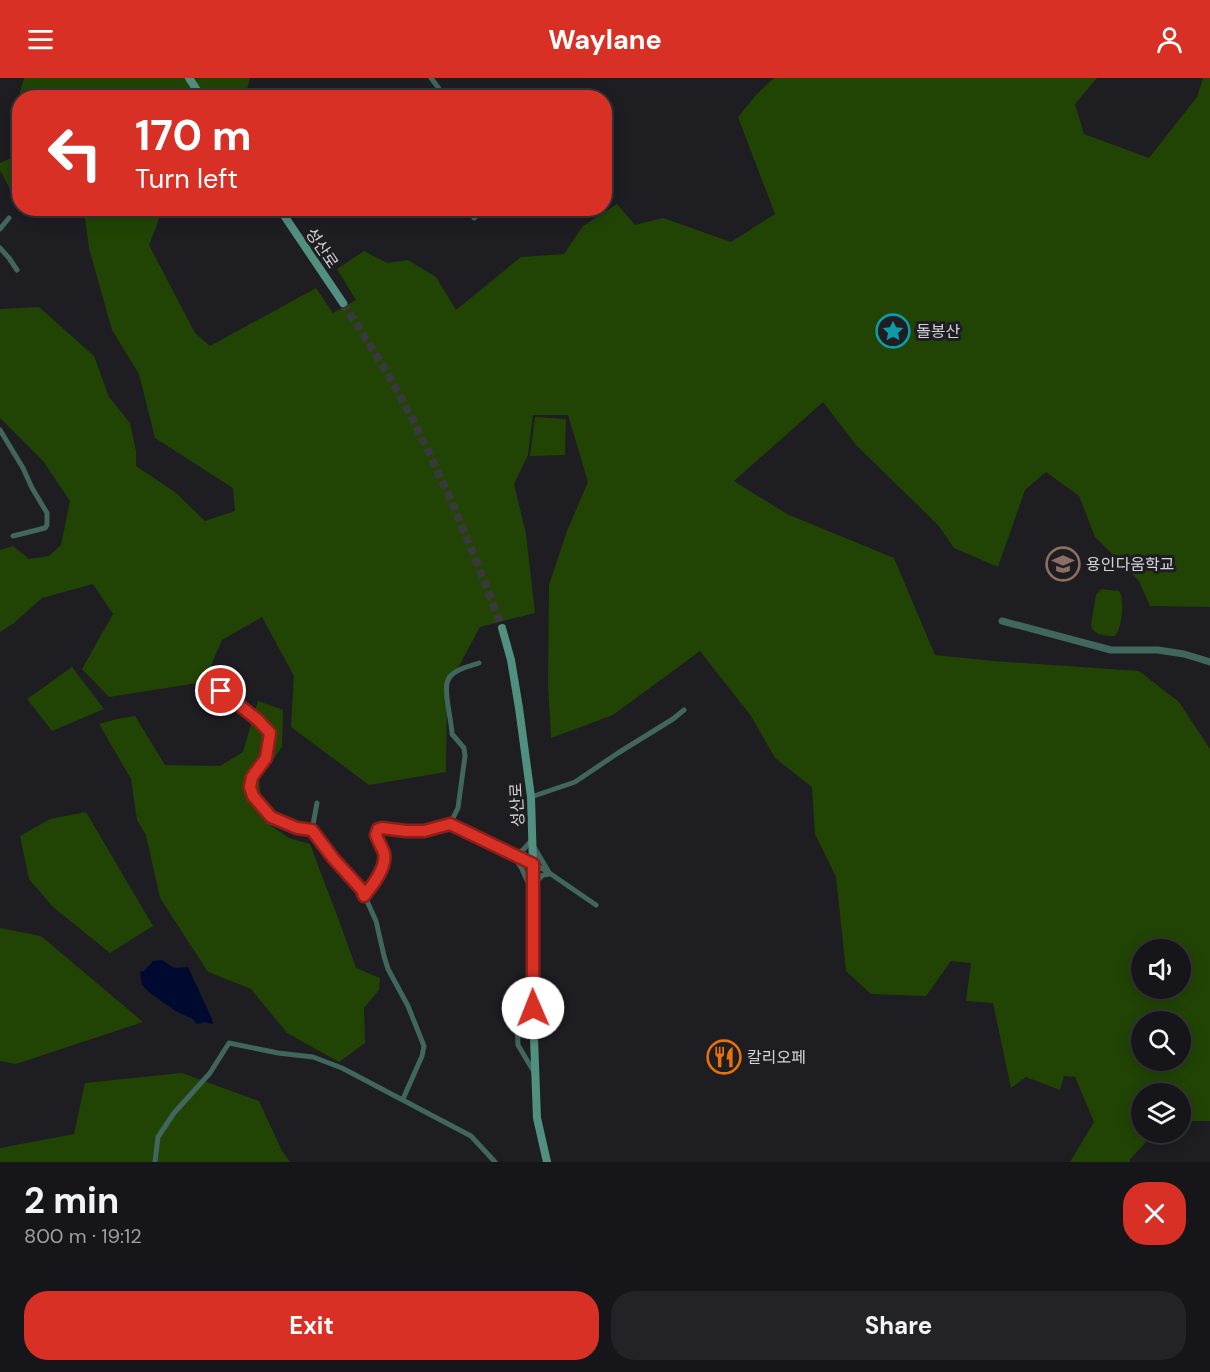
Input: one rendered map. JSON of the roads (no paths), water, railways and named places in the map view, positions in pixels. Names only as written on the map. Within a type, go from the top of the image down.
[{"type":"main road","name":"성산로","points":[[284,216],[343,303]]},
{"type":"main road","name":"성산로","points":[[502,628],[511,660],[531,797],[535,1075],[537,1118],[547,1162]]},
{"type":"street","points":[[0,229],[9,218]]},
{"type":"street","points":[[0,248],[17,270]]},
{"type":"street","points":[[0,430],[47,513],[45,528],[13,536]]},
{"type":"street","points":[[1002,621],[1111,650],[1158,650],[1184,654],[1210,662]]},
{"type":"street","points":[[450,824],[458,808],[465,756],[464,748],[452,734],[447,682],[458,671],[479,663]]},
{"type":"street","points":[[221,691],[258,720],[270,733],[266,758],[252,777],[250,787],[253,796],[271,817],[297,828],[312,830],[336,862],[362,890],[376,921],[388,969],[408,1006],[424,1046],[403,1100]]},
{"type":"street","points":[[531,797],[575,782],[673,720],[684,710]]},
{"type":"street","points":[[312,830],[317,803]]},
{"type":"street","points":[[364,896],[377,877],[384,860],[384,853],[376,835],[378,829],[424,831],[450,824],[533,864],[596,905]]},
{"type":"street","points":[[512,855],[523,850],[532,842],[550,874]]},
{"type":"street","points":[[512,855],[532,888],[543,875],[550,874]]},
{"type":"street","points":[[532,985],[516,993],[518,1045],[535,1075]]},
{"type":"street","points":[[155,1162],[158,1137],[174,1113],[210,1073],[229,1044],[313,1057],[342,1068],[471,1136],[495,1162]]},
{"type":"street","points":[[484,1162],[490,1157]]},
{"type":"water","points":[[162,960],[174,968],[188,967],[213,1024],[205,1022],[197,1024],[193,1019],[177,1012],[150,993],[142,985],[140,972],[144,971],[153,961]]},
{"type":"tunnel","points":[[343,303],[394,385],[425,444],[466,535],[502,628]]},
{"type":"place","name":"돌봉산","points":[[893,331]]},
{"type":"place","name":"용인다움학교","points":[[1063,564]]},
{"type":"place","name":"칼리오페","points":[[724,1057]]}]
